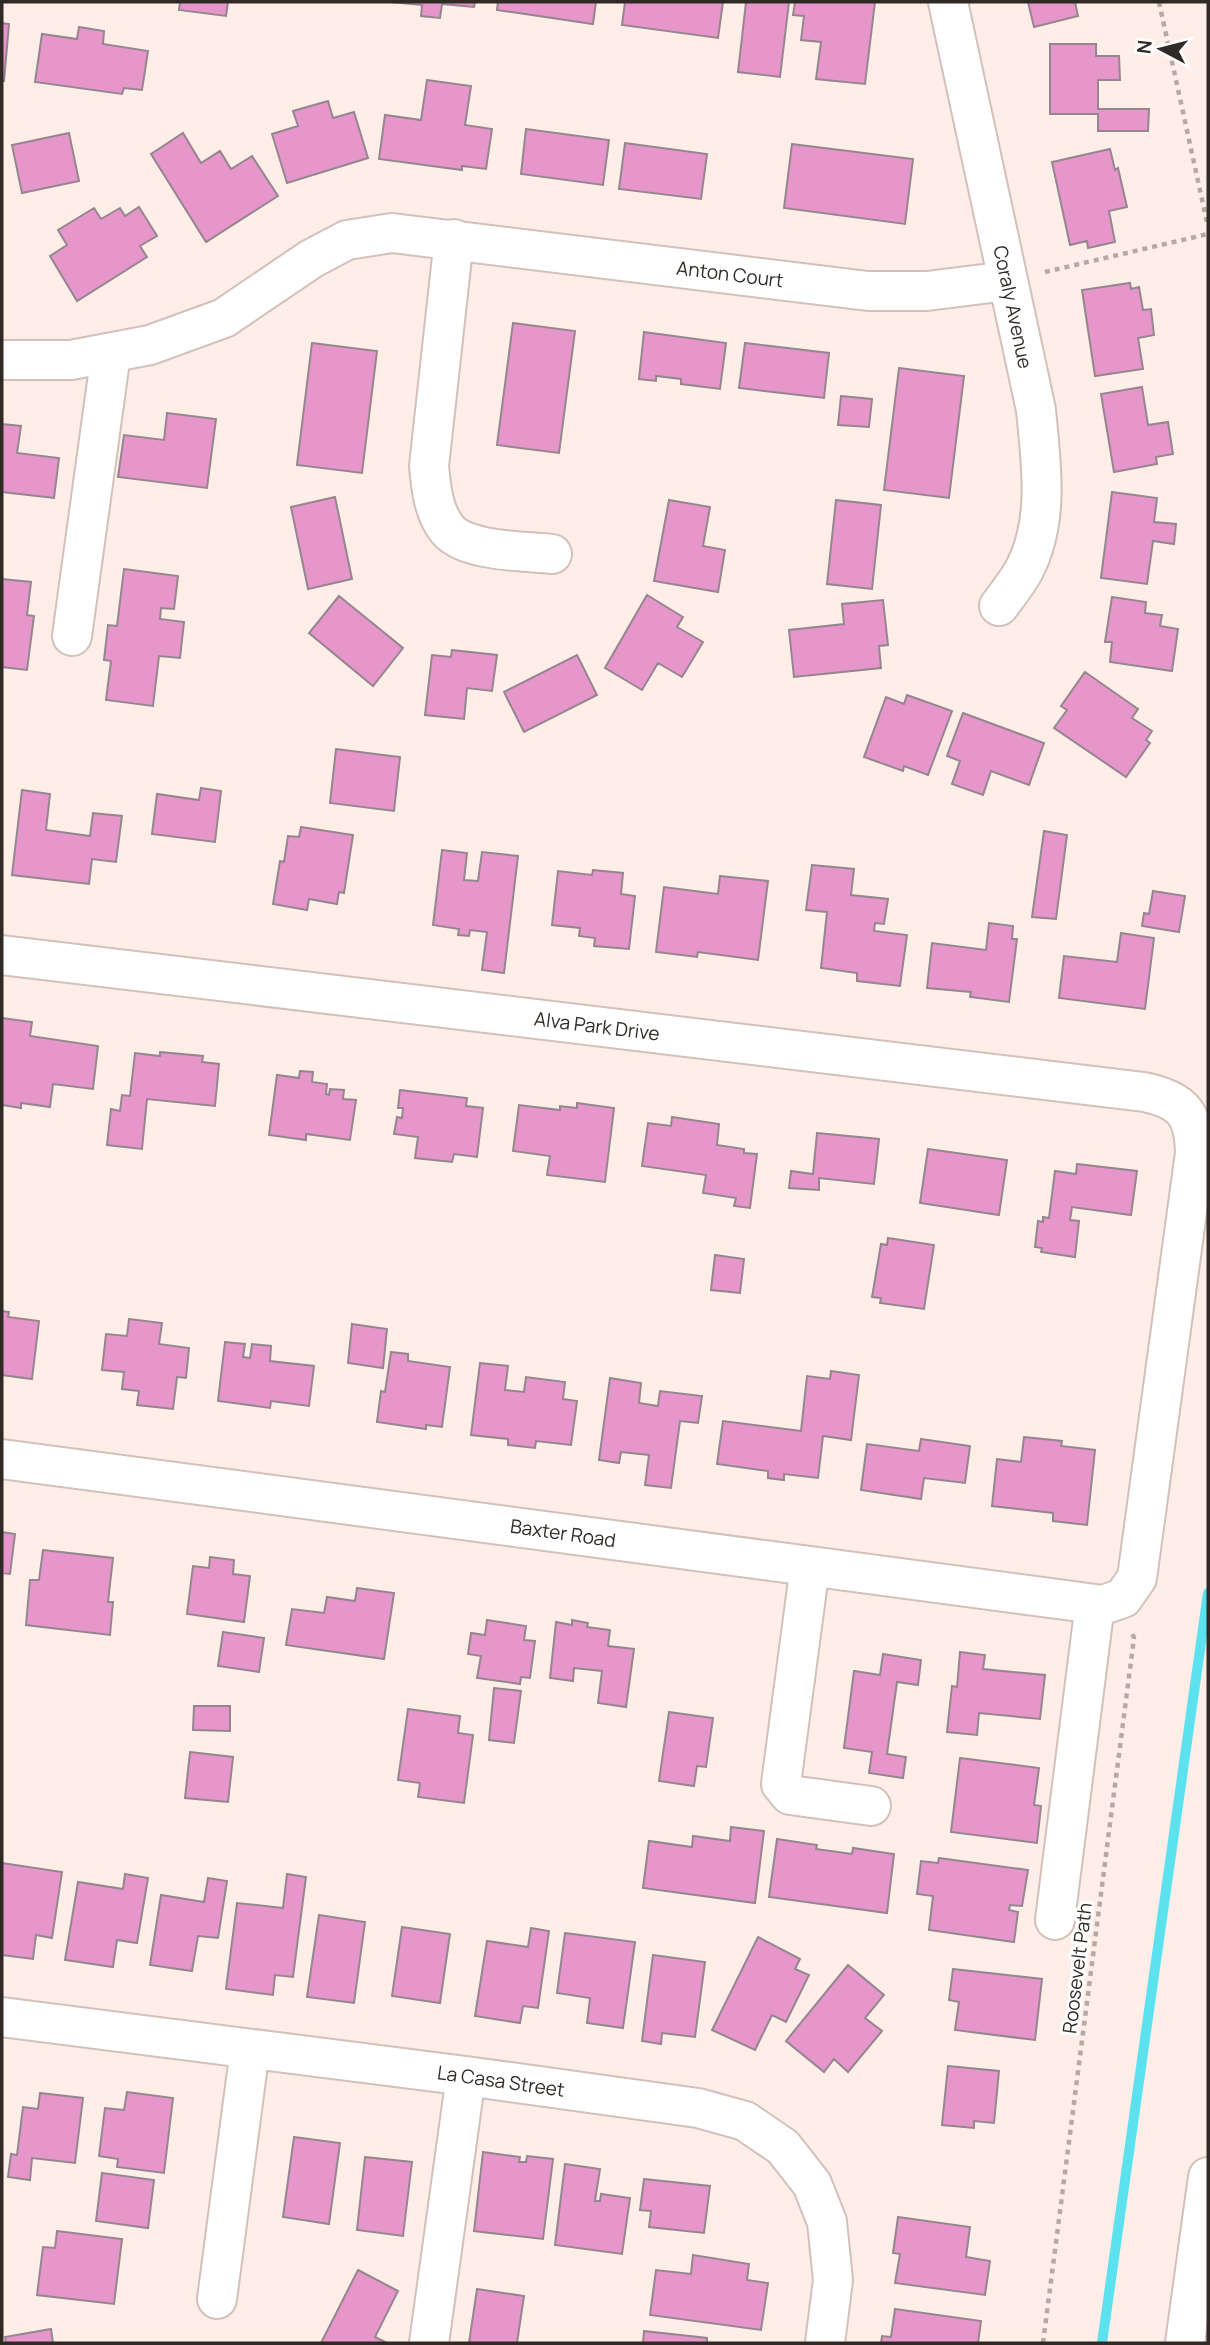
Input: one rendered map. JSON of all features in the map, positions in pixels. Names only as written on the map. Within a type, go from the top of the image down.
[{"type":"street","name":"Coraly Avenue","points":[[948,2],[1036,410],[1042,468],[1040,525],[1024,569],[999,606]]},
{"type":"street","name":"Anton Court","points":[[2,360],[71,360],[150,345],[224,318],[311,259],[347,240],[392,233],[867,291],[927,292],[1007,281]]},
{"type":"street","points":[[454,239],[429,466],[433,499],[447,530],[470,545],[552,554]]},
{"type":"street","points":[[72,636],[111,353]]},
{"type":"street","name":"Alva Park Drive","points":[[2,955],[1144,1092],[1175,1101],[1187,1112],[1195,1133],[1195,1153],[1137,1577],[1109,1601]]},
{"type":"street","name":"Baxter Road","points":[[2,1459],[810,1566],[1109,1601]]},
{"type":"street","points":[[810,1566],[781,1784],[790,1795],[871,1806]]},
{"type":"street","points":[[1055,1920],[1109,1601]]},
{"type":"street","name":"La Casa Street","points":[[2,2017],[698,2108],[745,2122],[783,2147],[812,2184],[827,2222],[833,2280],[825,2343]]},
{"type":"street","points":[[217,2299],[250,2049]]},
{"type":"street","points":[[429,2343],[466,2076]]},
{"type":"street","points":[[1185,2343],[1208,2178]]},
{"type":"path","points":[[1159,2],[1208,228]]},
{"type":"path","points":[[1007,281],[1208,234]]},
{"type":"path","name":"Roosevelt Path","points":[[1043,2343],[1134,1638],[1109,1601]]},
{"type":"building","points":[[180,2],[228,2],[226,16],[179,10]]},
{"type":"building","points":[[390,2],[475,2],[474,7],[442,4],[440,18],[421,16],[422,5]]},
{"type":"building","points":[[498,2],[596,2],[593,24],[497,10]]},
{"type":"building","points":[[625,2],[723,2],[718,38],[622,25]]},
{"type":"building","points":[[746,2],[789,2],[780,77],[738,72]]},
{"type":"building","points":[[795,2],[875,2],[865,84],[816,79],[821,42],[801,40],[804,16],[793,15]]},
{"type":"building","points":[[1028,2],[1075,2],[1078,16],[1034,27]]},
{"type":"building","points":[[2,23],[9,24],[4,81],[2,81]]},
{"type":"building","points":[[79,27],[104,31],[103,44],[148,51],[142,90],[124,88],[122,94],[35,82],[42,34],[77,39]]},
{"type":"building","points":[[1050,44],[1096,44],[1096,56],[1119,56],[1120,80],[1098,80],[1098,109],[1149,109],[1148,131],[1098,131],[1098,114],[1050,114]]},
{"type":"building","points":[[427,80],[471,86],[465,125],[492,129],[486,169],[462,166],[462,170],[379,159],[385,115],[421,120]]},
{"type":"building","points":[[328,101],[333,118],[354,112],[368,158],[287,183],[272,134],[298,126],[293,111]]},
{"type":"building","points":[[526,129],[609,140],[603,185],[521,174]]},
{"type":"building","points":[[69,133],[79,181],[22,193],[12,145]]},
{"type":"building","points":[[183,133],[201,163],[220,151],[231,169],[252,156],[278,196],[206,242],[151,154]]},
{"type":"building","points":[[625,143],[707,154],[701,199],[619,189]]},
{"type":"building","points":[[792,144],[913,159],[905,224],[784,208]]},
{"type":"building","points":[[1110,149],[1115,170],[1118,168],[1127,207],[1109,211],[1115,242],[1088,248],[1087,241],[1070,245],[1052,162]]},
{"type":"building","points":[[139,207],[157,236],[140,246],[147,257],[77,301],[50,256],[67,245],[58,230],[94,208],[101,219],[120,208],[125,216]]},
{"type":"building","points":[[1130,283],[1131,289],[1139,287],[1143,310],[1151,309],[1154,335],[1138,338],[1143,369],[1095,376],[1082,290]]},
{"type":"building","points":[[513,323],[575,331],[559,453],[497,445]]},
{"type":"building","points":[[644,332],[726,343],[720,389],[681,384],[681,379],[656,376],[656,381],[639,379]]},
{"type":"building","points":[[312,343],[377,351],[362,473],[297,465]]},
{"type":"building","points":[[745,343],[829,353],[824,398],[739,388]]},
{"type":"building","points":[[899,368],[964,376],[949,498],[884,490]]},
{"type":"building","points":[[1142,387],[1148,425],[1168,422],[1173,454],[1156,457],[1157,464],[1114,472],[1101,394]]},
{"type":"building","points":[[841,396],[872,399],[869,427],[838,425]]},
{"type":"building","points":[[167,413],[216,419],[207,488],[118,477],[124,435],[164,440]]},
{"type":"building","points":[[2,424],[21,426],[17,453],[59,458],[54,498],[2,492]]},
{"type":"building","points":[[1112,492],[1157,498],[1154,522],[1176,524],[1174,544],[1153,541],[1147,584],[1101,578]]},
{"type":"building","points":[[335,497],[352,579],[308,589],[291,507]]},
{"type":"building","points":[[669,500],[710,507],[703,546],[725,550],[718,592],[654,581]]},
{"type":"building","points":[[836,500],[881,505],[872,589],[827,584]]},
{"type":"building","points":[[124,569],[178,576],[174,609],[161,608],[160,619],[184,622],[180,658],[159,656],[153,706],[106,700],[111,661],[104,660],[108,625],[117,626]]},
{"type":"building","points":[[2,579],[31,582],[27,615],[34,616],[27,670],[2,667]]},
{"type":"building","points":[[647,595],[683,617],[677,627],[703,642],[682,677],[658,663],[642,690],[605,668]]},
{"type":"building","points":[[339,596],[403,648],[373,686],[309,633]]},
{"type":"building","points":[[1112,597],[1146,602],[1145,613],[1162,615],[1160,626],[1178,629],[1172,671],[1110,662],[1112,642],[1105,642]]},
{"type":"building","points":[[883,600],[888,645],[879,646],[881,668],[794,677],[789,630],[844,624],[842,604]]},
{"type":"building","points":[[452,650],[497,655],[492,691],[467,688],[464,719],[425,715],[432,655],[451,657]]},
{"type":"building","points":[[577,655],[597,695],[524,732],[504,692]]},
{"type":"building","points":[[1085,672],[1138,709],[1132,718],[1152,731],[1146,740],[1150,743],[1126,777],[1054,728],[1067,710],[1061,706]]},
{"type":"building","points":[[907,695],[952,711],[928,775],[904,766],[903,771],[864,757],[886,697],[904,704]]},
{"type":"building","points":[[963,713],[1044,743],[1029,785],[991,771],[983,795],[952,784],[960,761],[947,756]]},
{"type":"building","points":[[336,749],[400,757],[394,811],[330,803]]},
{"type":"building","points":[[201,788],[221,791],[215,842],[152,834],[157,794],[199,800]]},
{"type":"building","points":[[22,790],[50,794],[46,830],[90,836],[93,813],[122,816],[116,862],[92,859],[89,884],[12,875]]},
{"type":"building","points":[[301,827],[353,835],[344,893],[339,892],[337,904],[309,899],[307,910],[273,904],[280,861],[284,862],[288,836],[299,837]]},
{"type":"building","points":[[1044,831],[1067,835],[1056,919],[1032,917]]},
{"type":"building","points":[[442,850],[467,853],[464,880],[478,881],[482,852],[518,856],[504,973],[482,970],[487,932],[470,930],[469,936],[458,935],[459,929],[433,925]]},
{"type":"building","points":[[812,865],[854,869],[851,895],[888,899],[884,924],[875,923],[874,931],[907,935],[900,986],[857,981],[857,973],[821,968],[827,912],[806,910]]},
{"type":"building","points":[[593,870],[623,873],[621,894],[635,896],[629,949],[594,946],[595,938],[579,936],[580,928],[552,925],[558,871],[592,875]]},
{"type":"building","points":[[720,876],[768,881],[758,960],[698,952],[697,957],[656,952],[664,887],[718,894]]},
{"type":"building","points":[[1153,891],[1185,896],[1179,932],[1142,926],[1144,913],[1149,914]]},
{"type":"building","points":[[989,923],[1013,926],[1012,939],[1017,939],[1009,1002],[970,997],[971,992],[927,988],[932,943],[986,950]]},
{"type":"building","points":[[1121,933],[1154,938],[1145,1009],[1059,998],[1064,956],[1117,962]]},
{"type":"building","points":[[2,1018],[32,1022],[30,1036],[98,1046],[93,1089],[53,1084],[50,1107],[21,1103],[21,1108],[2,1105]]},
{"type":"building","points":[[160,1052],[203,1056],[202,1062],[219,1064],[215,1106],[147,1099],[142,1149],[107,1145],[111,1109],[120,1111],[122,1095],[130,1096],[135,1053],[160,1056]]},
{"type":"building","points":[[300,1071],[313,1072],[312,1082],[327,1084],[326,1094],[329,1095],[330,1089],[344,1090],[343,1099],[356,1100],[350,1140],[306,1134],[306,1140],[269,1135],[277,1075],[299,1078]]},
{"type":"building","points":[[400,1090],[467,1098],[466,1106],[483,1108],[477,1157],[454,1154],[452,1162],[415,1158],[418,1137],[394,1134],[397,1117],[402,1118],[403,1108],[398,1108]]},
{"type":"building","points":[[577,1103],[614,1108],[605,1182],[547,1175],[550,1156],[513,1151],[519,1105],[560,1110],[560,1106],[577,1108]]},
{"type":"building","points":[[672,1117],[719,1124],[717,1145],[757,1154],[750,1208],[734,1206],[736,1198],[703,1193],[706,1175],[642,1166],[648,1123],[671,1126]]},
{"type":"building","points":[[817,1133],[879,1139],[874,1184],[819,1178],[819,1190],[789,1188],[791,1171],[813,1174]]},
{"type":"building","points":[[928,1149],[1007,1160],[999,1215],[920,1203]]},
{"type":"building","points":[[1077,1164],[1137,1171],[1131,1215],[1072,1207],[1070,1220],[1079,1221],[1075,1257],[1041,1252],[1042,1248],[1035,1247],[1038,1221],[1043,1222],[1043,1217],[1049,1218],[1055,1171],[1076,1174]]},
{"type":"building","points":[[888,1238],[934,1245],[924,1309],[880,1303],[881,1298],[872,1297],[881,1244],[887,1245]]},
{"type":"building","points":[[715,1255],[744,1259],[740,1293],[711,1290]]},
{"type":"building","points":[[2,1311],[9,1312],[8,1317],[39,1321],[32,1379],[2,1375]]},
{"type":"building","points":[[129,1319],[162,1323],[159,1344],[189,1348],[186,1378],[177,1377],[173,1409],[137,1405],[139,1391],[122,1389],[124,1372],[102,1370],[106,1334],[127,1336]]},
{"type":"building","points":[[352,1324],[387,1329],[383,1368],[348,1363]]},
{"type":"building","points":[[225,1342],[245,1344],[243,1357],[250,1358],[252,1344],[271,1346],[270,1361],[314,1366],[309,1406],[271,1401],[270,1408],[218,1401]]},
{"type":"building","points":[[391,1352],[408,1354],[408,1361],[450,1367],[442,1427],[426,1425],[426,1429],[377,1422],[381,1391],[385,1392]]},
{"type":"building","points":[[480,1363],[508,1366],[505,1390],[524,1392],[526,1377],[565,1382],[563,1399],[577,1401],[571,1445],[536,1441],[535,1448],[508,1445],[508,1439],[471,1435]]},
{"type":"building","points":[[831,1371],[859,1375],[851,1440],[823,1436],[818,1478],[784,1474],[784,1480],[768,1478],[768,1471],[717,1464],[723,1421],[801,1431],[807,1376],[830,1379]]},
{"type":"building","points":[[610,1378],[641,1383],[639,1403],[658,1406],[660,1391],[702,1396],[698,1423],[680,1421],[671,1488],[645,1485],[649,1455],[621,1452],[619,1463],[599,1460]]},
{"type":"building","points":[[1024,1437],[1062,1441],[1061,1446],[1095,1450],[1087,1525],[1053,1521],[1053,1513],[992,1506],[997,1459],[1021,1462]]},
{"type":"building","points":[[921,1439],[970,1446],[965,1483],[924,1478],[921,1499],[861,1490],[867,1444],[919,1451]]},
{"type":"building","points":[[2,1532],[15,1534],[10,1574],[2,1573]]},
{"type":"building","points":[[43,1550],[113,1558],[108,1602],[113,1602],[110,1635],[26,1625],[30,1580],[39,1580]]},
{"type":"building","points":[[210,1557],[234,1560],[233,1574],[250,1576],[244,1622],[187,1614],[193,1566],[209,1568]]},
{"type":"building","points":[[357,1588],[394,1593],[384,1659],[286,1645],[292,1609],[324,1613],[327,1597],[355,1601]]},
{"type":"building","points":[[487,1620],[526,1626],[524,1640],[535,1641],[530,1678],[521,1677],[520,1684],[477,1678],[481,1656],[468,1654],[471,1633],[485,1635]]},
{"type":"building","points":[[572,1620],[588,1623],[587,1627],[610,1630],[608,1646],[634,1649],[626,1707],[598,1703],[602,1671],[574,1668],[573,1681],[550,1678],[556,1622],[572,1625]]},
{"type":"building","points":[[223,1632],[264,1638],[259,1672],[218,1666]]},
{"type":"building","points":[[960,1652],[985,1655],[983,1669],[1045,1675],[1040,1719],[979,1713],[977,1735],[947,1732],[952,1686],[957,1687]]},
{"type":"building","points":[[883,1654],[921,1660],[918,1685],[897,1682],[887,1754],[906,1757],[903,1778],[869,1773],[872,1752],[844,1748],[854,1671],[880,1675]]},
{"type":"building","points":[[494,1688],[521,1691],[514,1743],[489,1740]]},
{"type":"building","points":[[194,1706],[230,1706],[230,1731],[193,1730]]},
{"type":"building","points":[[408,1709],[460,1716],[458,1733],[473,1735],[464,1803],[418,1797],[420,1783],[398,1780]]},
{"type":"building","points":[[669,1712],[713,1718],[706,1767],[697,1766],[694,1786],[659,1781]]},
{"type":"building","points":[[190,1752],[233,1757],[228,1802],[185,1798]]},
{"type":"building","points":[[960,1758],[1039,1768],[1034,1805],[1041,1806],[1037,1843],[951,1832]]},
{"type":"building","points":[[731,1827],[764,1831],[755,1903],[643,1888],[649,1841],[692,1847],[693,1836],[730,1841]]},
{"type":"building","points":[[777,1839],[817,1845],[816,1849],[852,1854],[853,1848],[894,1854],[887,1913],[769,1897]]},
{"type":"building","points":[[939,1858],[1028,1870],[1022,1906],[1010,1905],[1009,1910],[1018,1912],[1014,1942],[929,1930],[933,1896],[917,1894],[921,1861],[938,1863]]},
{"type":"building","points":[[2,1863],[62,1872],[52,1938],[36,1935],[33,1959],[2,1955]]},
{"type":"building","points":[[125,1874],[148,1878],[137,1943],[117,1940],[113,1967],[65,1960],[78,1882],[123,1889]]},
{"type":"building","points":[[287,1874],[306,1877],[293,1977],[275,1975],[273,1995],[226,1989],[237,1903],[283,1908]]},
{"type":"building","points":[[208,1878],[227,1881],[218,1938],[198,1936],[192,1971],[150,1965],[161,1895],[204,1902]]},
{"type":"building","points":[[319,1915],[365,1922],[354,2003],[307,1997]]},
{"type":"building","points":[[402,1927],[450,1934],[440,2003],[392,1996]]},
{"type":"building","points":[[531,1928],[549,1931],[538,2008],[523,2006],[520,2023],[475,2016],[487,1941],[528,1947]]},
{"type":"building","points":[[565,1933],[635,1942],[623,2028],[587,2023],[590,1998],[557,1993]]},
{"type":"building","points":[[758,1937],[800,1959],[795,1969],[809,1975],[786,2022],[772,2015],[755,2050],[712,2030]]},
{"type":"building","points":[[653,1955],[705,1962],[695,2037],[662,2033],[661,2044],[642,2041]]},
{"type":"building","points":[[848,1965],[884,1995],[865,2018],[882,2031],[848,2072],[834,2059],[824,2072],[786,2041]]},
{"type":"building","points":[[953,1969],[1042,1979],[1035,2040],[955,2030],[959,2002],[949,2000]]},
{"type":"building","points":[[948,2066],[999,2071],[994,2123],[974,2121],[974,2128],[942,2125]]},
{"type":"building","points":[[127,2092],[173,2098],[164,2173],[117,2167],[118,2159],[99,2156],[105,2108],[124,2110]]},
{"type":"building","points":[[40,2093],[83,2098],[75,2163],[32,2158],[30,2180],[8,2177],[11,2154],[17,2155],[23,2107],[38,2109]]},
{"type":"building","points":[[294,2137],[340,2143],[329,2224],[283,2217]]},
{"type":"building","points":[[483,2152],[520,2157],[519,2162],[526,2162],[527,2156],[553,2159],[543,2239],[474,2231]]},
{"type":"building","points":[[365,2157],[412,2162],[403,2236],[357,2230]]},
{"type":"building","points":[[565,2164],[600,2169],[595,2201],[600,2201],[601,2194],[630,2198],[622,2254],[555,2245]]},
{"type":"building","points":[[102,2173],[154,2180],[148,2228],[96,2221]]},
{"type":"building","points":[[644,2179],[710,2186],[704,2233],[649,2227],[651,2211],[640,2210]]},
{"type":"building","points":[[898,2217],[970,2227],[966,2257],[990,2261],[985,2295],[895,2283],[900,2254],[893,2253]]},
{"type":"building","points":[[57,2231],[122,2239],[114,2304],[37,2295],[43,2247],[55,2248]]},
{"type":"building","points":[[693,2255],[749,2264],[747,2280],[768,2283],[761,2330],[650,2315],[656,2270],[691,2274]]},
{"type":"building","points":[[358,2270],[398,2291],[375,2337],[387,2343],[321,2343]]},
{"type":"building","points":[[477,2289],[524,2296],[517,2343],[469,2343]]},
{"type":"building","points":[[895,2309],[981,2321],[978,2343],[881,2343],[882,2336],[891,2337]]},
{"type":"building","points":[[51,2329],[53,2343],[6,2343],[5,2337]]},
{"type":"building","points":[[644,2331],[707,2338],[707,2343],[643,2343]]},
{"type":"waterway","points":[[1102,2343],[1208,1593]]}]
